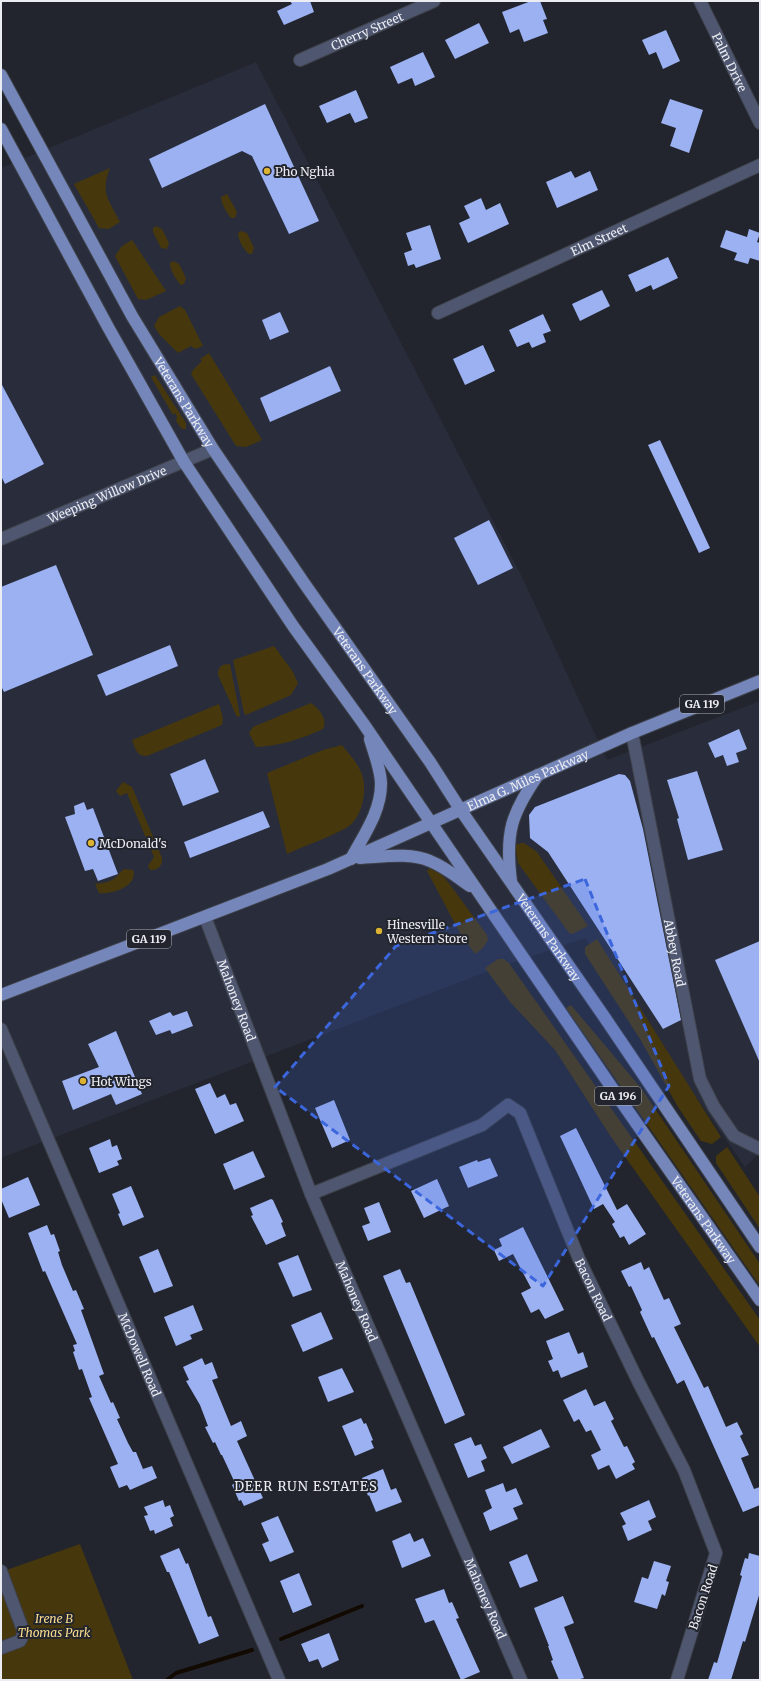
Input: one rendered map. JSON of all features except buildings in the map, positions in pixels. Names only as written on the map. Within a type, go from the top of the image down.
[{"type":"main road","name":"Veterans Parkway","points":[[1,75],[132,316],[213,449],[304,583],[430,762],[460,809],[605,1018],[760,1247]]},
{"type":"main road","name":"Veterans Parkway","points":[[1,129],[108,327],[184,462],[293,626],[368,732],[760,1300]]},
{"type":"main road","name":"Elma G. Miles Parkway","points":[[205,917],[296,882],[632,733],[760,681]]},
{"type":"main road","points":[[350,859],[372,820],[380,801],[381,783],[368,732]]},
{"type":"main road","points":[[511,882],[508,856],[511,823],[525,794],[539,774]]},
{"type":"main road","name":"GA 196","points":[[350,859],[390,857],[418,858],[430,861],[450,872],[477,891]]},
{"type":"main road","name":"GA 119","points":[[1,995],[205,917]]},
{"type":"street","name":"Cherry Street","points":[[300,60],[434,1]]},
{"type":"street","name":"Palm Drive","points":[[700,1],[760,123]]},
{"type":"street","name":"Elm Street","points":[[438,314],[760,165]]},
{"type":"street","name":"Weeping Willow Drive","points":[[1,539],[213,449]]},
{"type":"street","name":"Abbey Road","points":[[632,733],[700,1079],[714,1107],[734,1136],[760,1149]]},
{"type":"street","name":"Mahoney Road","points":[[205,917],[311,1194],[521,1680]]},
{"type":"street","name":"McDowell Road","points":[[1,1029],[279,1680]]},
{"type":"street","name":"Bacon Road","points":[[311,1194],[482,1125],[508,1105],[520,1113],[579,1259],[639,1383],[684,1470],[716,1553],[677,1680]]},
{"type":"street","points":[[1,1571],[24,1633],[20,1641],[1,1648]]},
{"type":"highlighted area","points":[[585,879],[669,1086],[543,1286],[275,1087],[396,946]]},
{"type":"shaded area","points":[[256,62],[523,579],[607,760],[760,701],[760,1153],[745,1167],[585,938],[486,972],[1,1158],[1,168]]},
{"type":"green space","points":[[110,168],[106,184],[107,196],[120,222],[109,229],[99,228],[74,184]]},
{"type":"green space","points":[[227,194],[237,212],[235,218],[231,218],[222,203],[221,197]]},
{"type":"green space","points":[[156,226],[162,229],[169,243],[167,249],[161,248],[153,232],[153,228]]},
{"type":"green space","points":[[241,231],[247,233],[254,248],[252,254],[247,252],[240,242],[238,233]]},
{"type":"green space","points":[[132,240],[166,291],[146,300],[138,299],[115,256],[122,246]]},
{"type":"green space","points":[[173,261],[179,264],[186,278],[184,284],[181,285],[172,272],[170,263]]},
{"type":"green space","points":[[180,306],[185,310],[203,346],[195,349],[191,346],[178,353],[159,334],[154,326],[159,317]]},
{"type":"green space","points":[[209,353],[262,440],[246,447],[236,446],[191,374],[202,361],[200,359]]},
{"type":"green space","points":[[155,375],[186,423],[186,429],[182,429],[176,421],[177,417],[175,413],[173,415],[151,377]]},
{"type":"green space","points":[[274,646],[293,672],[298,683],[291,695],[246,715],[244,713],[233,660]]},
{"type":"green space","points":[[230,664],[240,716],[237,717],[218,675],[221,666]]},
{"type":"green space","points":[[311,703],[320,711],[324,718],[323,729],[290,741],[256,747],[249,733],[253,727]]},
{"type":"green space","points":[[219,704],[223,718],[222,725],[147,756],[141,755],[135,749],[132,740]]},
{"type":"green space","points":[[342,745],[356,763],[363,777],[363,802],[357,817],[352,824],[346,828],[287,854],[267,773],[323,750]]},
{"type":"green space","points":[[123,782],[132,787],[162,858],[162,863],[156,869],[150,870],[148,866],[154,857],[127,793],[120,796],[116,791]]},
{"type":"green space","points":[[524,843],[537,852],[588,926],[572,934],[569,933],[518,863],[515,845]]},
{"type":"green space","points":[[430,868],[441,874],[448,882],[487,935],[488,940],[483,948],[475,954],[461,935],[427,871]]},
{"type":"green space","points":[[125,869],[133,870],[134,876],[128,885],[117,891],[99,893],[95,884],[112,880]]},
{"type":"green space","points":[[597,939],[721,1137],[712,1144],[701,1141],[678,1107],[640,1039],[585,954],[585,947]]},
{"type":"green space","points":[[498,959],[504,959],[509,963],[760,1320],[760,1347],[611,1137],[555,1050],[510,1002],[485,968]]},
{"type":"green space","points":[[571,1005],[641,1088],[760,1264],[760,1286],[566,1008]]},
{"type":"green space","points":[[727,1147],[760,1197],[760,1229],[716,1163],[716,1156]]},
{"type":"green space","name":"Irene B Thomas Park","points":[[80,1544],[133,1680],[1,1680],[1,1572]]},
{"type":"waterway","points":[[281,1639],[362,1606]]},
{"type":"waterway","points":[[167,1680],[176,1673],[252,1650]]},
{"type":"place","name":"Pho Nghia","points":[[267,171]]},
{"type":"place","name":"McDonald's","points":[[91,843]]},
{"type":"place","name":"Hinesville Western Store","points":[[379,931]]},
{"type":"place","name":"Hot Wings","points":[[83,1081]]},
{"type":"district","name":"DEER RUN ESTATES","points":[[306,1486]]}]
